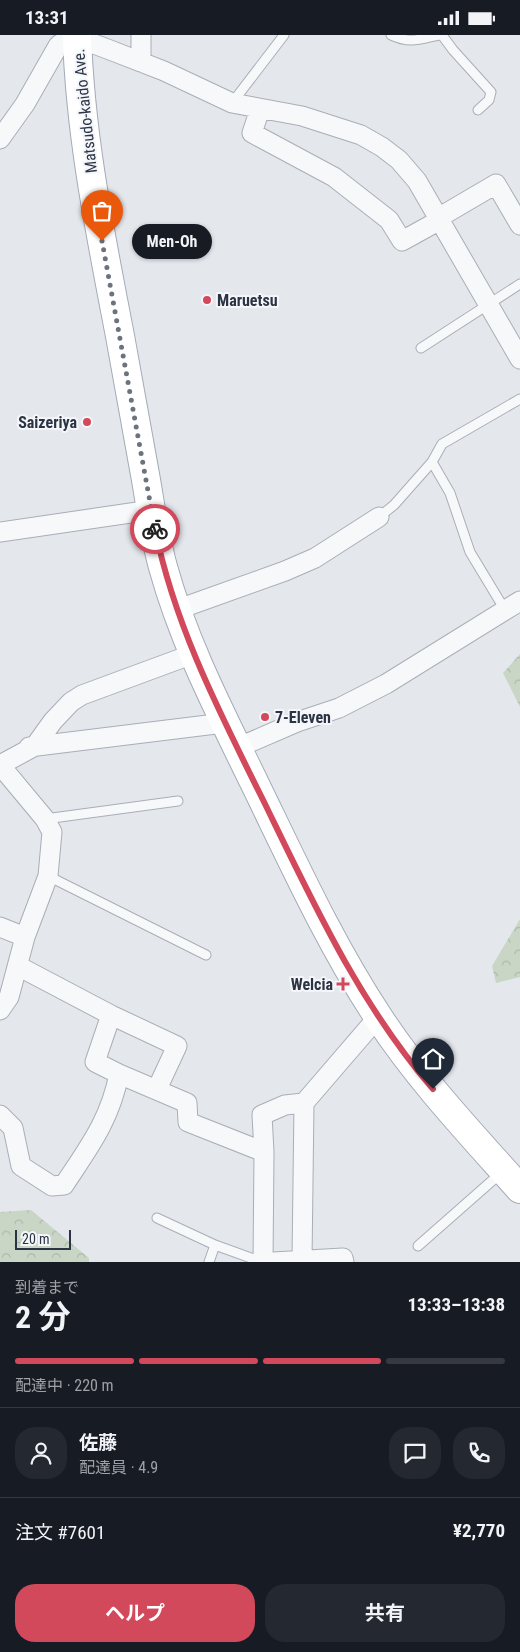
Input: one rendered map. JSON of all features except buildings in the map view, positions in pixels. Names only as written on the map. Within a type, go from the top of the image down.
[{"type":"main road","name":"Matsudo-kaido Ave.","points":[[77,41],[81,104],[102,241],[151,510],[162,564],[176,610],[193,654],[224,723],[325,925],[378,1017],[410,1062],[512,1180]]},
{"type":"street","points":[[141,35],[141,62]]},
{"type":"street","points":[[0,139],[25,104],[58,46],[77,41],[94,44],[164,71],[232,103],[302,117],[334,125],[361,135],[382,147],[398,160],[417,181],[520,359]]},
{"type":"street","points":[[260,109],[252,133],[334,177],[389,220],[402,241],[496,184],[520,225]]},
{"type":"street","points":[[0,533],[151,510]]},
{"type":"street","points":[[176,610],[286,571],[315,558],[379,517]]},
{"type":"street","points":[[238,748],[297,722],[339,708],[386,684],[513,605]]},
{"type":"street","points":[[0,1010],[8,997],[25,937],[48,875],[52,832],[45,819],[0,765],[34,747],[70,702],[82,695],[193,654]]},
{"type":"street","points":[[0,751],[224,723]]},
{"type":"street","points":[[0,927],[25,937]]},
{"type":"street","points":[[18,966],[111,1015],[178,1046],[157,1089]]},
{"type":"street","points":[[111,1015],[95,1063],[187,1103],[188,1122],[264,1152]]},
{"type":"street","points":[[302,1260],[304,1103],[378,1017]]},
{"type":"street","points":[[0,1115],[13,1128],[20,1166],[52,1187],[64,1185],[100,1132],[116,1094],[119,1074]]},
{"type":"street","points":[[262,1262],[264,1152],[262,1115],[285,1105],[304,1103]]},
{"type":"street","points":[[273,1262],[343,1258],[344,1262]]},
{"type":"lane","points":[[232,103],[284,35]]},
{"type":"lane","points":[[392,35],[402,40],[412,41],[441,35],[492,92],[489,100],[478,110]]},
{"type":"lane","points":[[421,348],[520,285]]},
{"type":"lane","points":[[379,517],[394,505],[432,462],[442,444],[520,399]]},
{"type":"lane","points":[[432,462],[450,493],[470,552],[513,605]]},
{"type":"lane","points":[[45,819],[178,801]]},
{"type":"lane","points":[[48,875],[206,955]]},
{"type":"lane","points":[[418,1246],[512,1180]]},
{"type":"lane","points":[[157,1218],[215,1245],[262,1262]]},
{"type":"lane","points":[[209,1262],[215,1245]]},
{"type":"green space","points":[[520,654],[520,707],[503,673]]},
{"type":"green space","points":[[520,919],[520,977],[496,983],[492,966]]},
{"type":"green space","points":[[31,1210],[89,1258],[89,1262],[0,1262],[0,1212]]},
{"type":"way so far","points":[[102,241],[155,529]]},
{"type":"place","name":"Men-Oh","points":[[102,241]]},
{"type":"place","name":"Maruetsu","points":[[207,300]]},
{"type":"place","name":"Saizeriya","points":[[87,422]]},
{"type":"place","name":"7-Eleven","points":[[265,717]]},
{"type":"place","name":"Welcia","points":[[343,984]]},
{"type":"route","points":[[155,529],[162,564],[176,610],[193,654],[224,723],[325,925],[352,973],[378,1017],[410,1062],[433,1089]]}]
